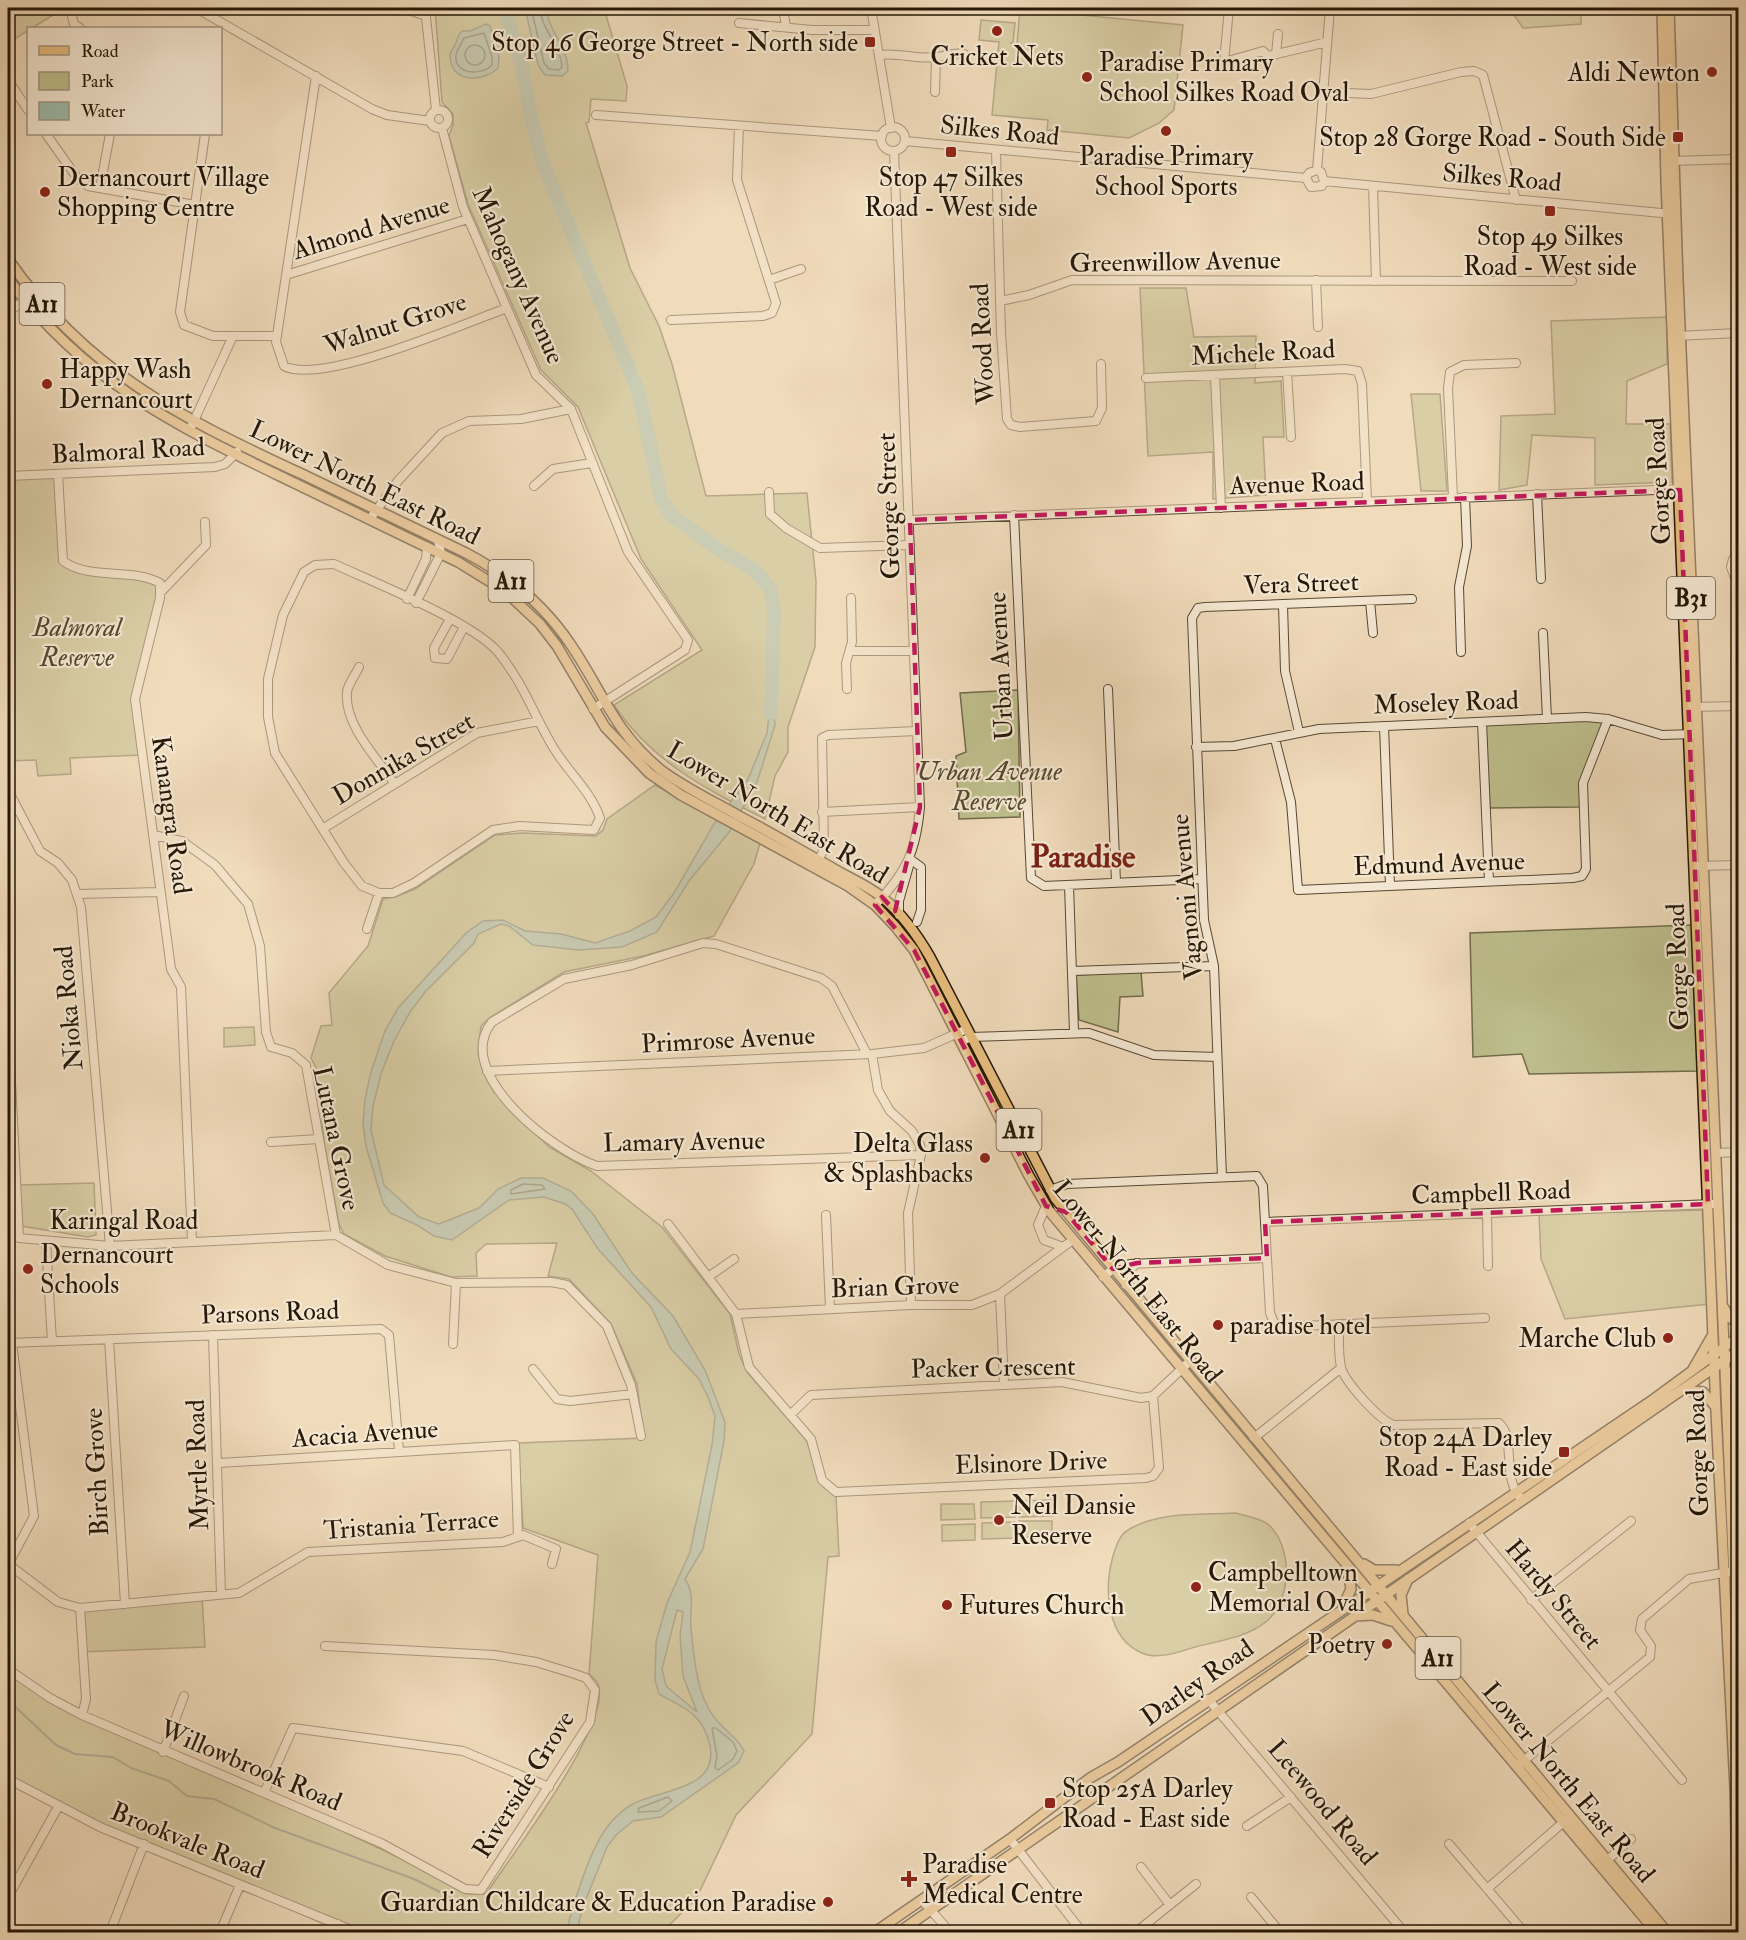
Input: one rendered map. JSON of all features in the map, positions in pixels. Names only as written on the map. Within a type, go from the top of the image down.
[{"type":"main road","name":"Gorge Road","points":[[1662,8],[1699,866],[1700,1012],[1713,1204],[1714,1369],[1723,1573],[1737,1788],[1738,1925]]},
{"type":"main road","name":"Gorge Road","points":[[1669,8],[1669,161]]},
{"type":"main road","name":"Lower North East Road","points":[[8,259],[44,306],[85,348],[137,389],[238,450]]},
{"type":"main road","name":"Lower North East Road","points":[[8,279],[24,301],[60,339],[100,375],[146,407],[188,431],[238,450],[372,515],[485,577],[531,614],[557,646],[593,709],[615,740],[637,763],[673,790],[702,801],[747,825],[817,864],[899,915],[926,950],[1046,1206],[1395,1624],[1572,1816],[1667,1932]]},
{"type":"main road","name":"Lower North East Road","points":[[372,515],[438,540],[486,564],[534,601],[571,645],[603,703],[622,731],[647,758],[702,801]]},
{"type":"main road","name":"Gorge Road","points":[[1699,866],[1713,1074],[1711,1153]]},
{"type":"main road","name":"Lower North East Road","points":[[878,901],[914,950],[965,1035],[1050,1190],[1066,1212],[1378,1584],[1521,1763],[1563,1823],[1656,1932]]},
{"type":"main road","points":[[1700,1012],[1710,1019]]},
{"type":"main road","points":[[1704,1085],[1713,1074]]},
{"type":"main road","name":"Gorge Road","points":[[1713,1204],[1723,1302],[1738,1670]]},
{"type":"main road","points":[[1046,1206],[1066,1212]]},
{"type":"main road","points":[[1723,1302],[1729,1317],[1738,1323]]},
{"type":"main road","points":[[1690,1373],[1713,1334]]},
{"type":"main road","name":"Darley Road","points":[[875,1932],[1010,1839],[1090,1778],[1118,1762],[1690,1373],[1738,1337]]},
{"type":"main road","name":"Darley Road","points":[[899,1932],[1375,1600],[1685,1390],[1738,1351]]},
{"type":"main road","points":[[1726,1384],[1738,1363]]},
{"type":"main road","points":[[1685,1390],[1695,1390],[1706,1394],[1716,1412]]},
{"type":"main road","points":[[1359,1562],[1374,1570],[1400,1569]]},
{"type":"main road","points":[[1337,1612],[1346,1602],[1350,1589],[1350,1578],[1344,1563]]},
{"type":"main road","points":[[1404,1617],[1401,1593],[1412,1576]]},
{"type":"main road","points":[[1350,1618],[1373,1615],[1395,1624]]},
{"type":"street","points":[[70,8],[74,24],[78,27]]},
{"type":"street","points":[[196,8],[221,26],[316,76],[372,110],[387,116],[430,121],[435,127],[442,128],[447,123],[448,117],[445,112],[436,110]]},
{"type":"street","points":[[403,8],[425,12],[436,110]]},
{"type":"street","points":[[783,8],[786,27]]},
{"type":"street","points":[[871,8],[891,128]]},
{"type":"street","points":[[1229,8],[1224,62],[1263,51],[1269,56],[1327,42]]},
{"type":"street","points":[[1317,170],[1330,8]]},
{"type":"street","points":[[739,23],[832,31],[874,30]]},
{"type":"street","points":[[1276,54],[1278,34]]},
{"type":"street","points":[[879,55],[893,53],[936,57],[952,52],[964,54]]},
{"type":"street","points":[[935,92],[936,57]]},
{"type":"street","points":[[1323,92],[1371,94],[1461,72],[1474,70],[1483,75],[1515,200]]},
{"type":"street","points":[[205,135],[180,312],[184,325],[213,336],[277,339],[316,76]]},
{"type":"street","points":[[8,80],[27,108]]},
{"type":"street","points":[[430,121],[430,116],[436,110]]},
{"type":"street","points":[[596,115],[882,136],[891,128]]},
{"type":"street","points":[[671,320],[768,315],[772,313],[776,303],[737,180],[739,126]]},
{"type":"street","name":"Mahogany Avenue","points":[[442,128],[454,179],[468,219],[536,375],[571,409],[628,552],[688,640],[685,650],[593,709]]},
{"type":"street","points":[[882,136],[886,148],[894,151],[902,148],[905,141],[902,131],[891,128]]},
{"type":"street","points":[[47,135],[78,179],[88,186],[195,205]]},
{"type":"street","points":[[100,188],[110,135]]},
{"type":"street","name":"Silkes Road","points":[[905,141],[1306,178]]},
{"type":"street","name":"George Street","points":[[894,151],[920,807],[916,837],[899,901],[899,915]]},
{"type":"street","name":"Wood Road","points":[[996,151],[1006,411],[1011,425],[1020,427],[1096,421],[1102,408],[1101,364]]},
{"type":"street","points":[[1669,161],[1738,159]]},
{"type":"street","points":[[1317,170],[1324,176],[1324,181],[1317,188],[1311,187],[1306,178],[1309,173],[1317,170]]},
{"type":"street","name":"Silkes Road","points":[[1324,181],[1672,214]]},
{"type":"street","points":[[1373,186],[1376,281]]},
{"type":"street","name":"Almond Avenue","points":[[286,276],[468,219]]},
{"type":"street","points":[[769,280],[801,269]]},
{"type":"street","name":"Greenwillow Avenue","points":[[1000,301],[1029,295],[1072,280],[1572,281]]},
{"type":"street","name":"Greenwillow Avenue","points":[[1316,280],[1318,327]]},
{"type":"street","points":[[8,312],[24,301]]},
{"type":"street","name":"Walnut Grove","points":[[277,339],[284,366],[290,369],[333,368],[507,308]]},
{"type":"street","points":[[1676,336],[1738,333]]},
{"type":"street","points":[[188,431],[233,336]]},
{"type":"street","points":[[1453,497],[1448,388],[1450,372],[1457,366],[1464,365],[1516,363]]},
{"type":"street","name":"Michele Road","points":[[1146,378],[1352,369],[1361,376],[1367,501]]},
{"type":"street","points":[[1287,372],[1291,437]]},
{"type":"street","points":[[1215,375],[1221,508]]},
{"type":"street","points":[[372,515],[442,433],[469,422],[521,419],[571,409]]},
{"type":"street","name":"Balmoral Road","points":[[8,476],[215,467],[225,464],[238,450]]},
{"type":"street","points":[[534,486],[553,469],[592,463]]},
{"type":"street","points":[[58,474],[63,561],[75,570],[148,576],[160,583],[160,593]]},
{"type":"street","name":"Avenue Road","points":[[910,520],[1683,489]]},
{"type":"street","points":[[769,492],[770,514],[786,528],[820,548],[910,545]]},
{"type":"street","points":[[1537,494],[1541,579]]},
{"type":"street","points":[[1461,652],[1459,587],[1467,546],[1465,497]]},
{"type":"street","name":"Urban Avenue","points":[[1014,515],[1031,878],[1038,884],[1069,885]]},
{"type":"street","points":[[160,593],[206,545],[205,522]]},
{"type":"street","points":[[416,603],[441,553],[438,540]]},
{"type":"street","points":[[407,599],[426,559],[427,547]]},
{"type":"street","points":[[1736,557],[1731,567],[1738,586]]},
{"type":"street","points":[[334,564],[416,603],[464,627],[497,651],[522,687],[569,772],[596,803],[600,818],[594,830],[519,826],[493,830],[414,884],[393,893],[379,893],[362,886],[344,863],[275,753],[269,733],[268,679],[283,615],[304,572],[315,565],[334,564]]},
{"type":"street","name":"Kanangra Road","points":[[160,593],[135,699],[171,969],[181,987],[192,1242]]},
{"type":"street","points":[[847,688],[846,663],[850,651],[851,598]]},
{"type":"street","name":"Vera Street","points":[[1194,613],[1205,607],[1412,599]]},
{"type":"street","points":[[1370,601],[1373,633]]},
{"type":"street","points":[[1282,605],[1285,671],[1299,732]]},
{"type":"street","name":"Vagnoni Avenue","points":[[1194,613],[1191,628],[1202,879],[1205,931],[1214,966],[1222,1177]]},
{"type":"street","points":[[450,620],[434,648],[435,657],[447,659],[464,627]]},
{"type":"street","points":[[1543,633],[1547,719]]},
{"type":"street","points":[[850,651],[914,651]]},
{"type":"street","points":[[359,667],[347,691],[349,711],[356,729],[394,783]]},
{"type":"street","points":[[1108,689],[1116,882]]},
{"type":"street","points":[[1692,707],[1738,706]]},
{"type":"street","name":"Moseley Road","points":[[1197,747],[1234,746],[1299,732],[1586,717],[1608,719],[1651,734],[1694,734]]},
{"type":"street","name":"Edmund Avenue","points":[[1275,739],[1291,802],[1298,890],[1582,876],[1586,869],[1584,783],[1608,719]]},
{"type":"street","name":"Donnika Street","points":[[324,828],[477,733],[539,721]]},
{"type":"street","points":[[1482,722],[1489,881]]},
{"type":"street","points":[[1384,726],[1390,885]]},
{"type":"street","points":[[817,864],[824,851],[822,738],[828,735],[917,731]]},
{"type":"street","name":"Nioka Road","points":[[8,790],[40,851],[58,863],[72,880],[81,907],[110,1246]]},
{"type":"street","points":[[822,812],[920,807]]},
{"type":"street","name":"Lutana Grove","points":[[153,836],[182,841],[215,865],[248,904],[260,946],[266,1032],[271,1047],[292,1053],[306,1065],[336,1235]]},
{"type":"street","points":[[910,859],[921,867],[921,910],[917,922]]},
{"type":"street","name":"George Street","points":[[878,901],[896,883],[910,859]]},
{"type":"street","points":[[1699,866],[1738,865]]},
{"type":"street","points":[[1074,1032],[1069,885],[1202,879]]},
{"type":"street","points":[[77,894],[160,892]]},
{"type":"street","points":[[367,929],[379,893]]},
{"type":"street","points":[[487,1071],[482,1054],[484,1032],[492,1022],[564,979],[632,965],[703,943],[716,944],[821,978],[832,986],[869,1054],[879,1090],[890,1111],[912,1131],[920,1145],[921,1155],[908,1213],[911,1305]]},
{"type":"street","points":[[1073,971],[1214,966]]},
{"type":"street","name":"Karingal Road","points":[[8,1023],[19,1238],[110,1246],[336,1235]]},
{"type":"street","points":[[965,1035],[1074,1032],[1097,1034],[1154,1055],[1217,1057]]},
{"type":"street","name":"Primrose Avenue","points":[[487,1071],[869,1054],[924,1048],[965,1035]]},
{"type":"street","name":"Lamary Avenue","points":[[487,1071],[499,1092],[548,1140],[580,1160],[597,1166],[921,1155]]},
{"type":"street","points":[[271,1142],[318,1139]]},
{"type":"street","points":[[1711,1153],[1738,1152]]},
{"type":"street","points":[[1050,1190],[1067,1184],[1252,1176],[1260,1179],[1263,1186],[1270,1313],[1275,1325],[1279,1327],[1485,1318]]},
{"type":"street","name":"Campbell Road","points":[[1265,1222],[1713,1204]]},
{"type":"street","points":[[1046,1206],[1038,1225],[1040,1234],[1046,1242],[1063,1247]]},
{"type":"street","points":[[1487,1213],[1488,1266]]},
{"type":"street","points":[[826,1215],[830,1309]]},
{"type":"street","points":[[668,1224],[736,1314],[749,1367],[790,1415]]},
{"type":"street","points":[[336,1235],[388,1265],[456,1283],[551,1282],[567,1285],[607,1326],[633,1394],[641,1436]]},
{"type":"street","name":"Brian Grove","points":[[736,1314],[911,1305],[972,1305],[1000,1294],[1073,1240]]},
{"type":"street","points":[[46,1242],[52,1341]]},
{"type":"street","points":[[1042,1263],[1046,1252],[1046,1242]]},
{"type":"street","points":[[1103,1277],[1113,1269],[1137,1263],[1267,1258]]},
{"type":"street","points":[[708,1277],[734,1259]]},
{"type":"street","points":[[1126,1285],[1129,1271],[1137,1263]]},
{"type":"street","points":[[453,1344],[456,1283]]},
{"type":"street","points":[[1000,1294],[1004,1385]]},
{"type":"street","points":[[1340,1324],[1341,1368],[1378,1415],[1388,1424],[1499,1423],[1506,1433],[1509,1473],[1515,1492],[1523,1500]]},
{"type":"street","name":"Parsons Road","points":[[10,1343],[381,1329],[389,1335],[399,1451]]},
{"type":"street","name":"Myrtle Road","points":[[213,1335],[219,1463],[221,1594]]},
{"type":"street","name":"Birch Grove","points":[[109,1339],[125,1604]]},
{"type":"street","points":[[8,1564],[34,1516],[10,1343]]},
{"type":"street","points":[[1153,1396],[1190,1361]]},
{"type":"street","points":[[1254,1437],[1341,1368]]},
{"type":"street","points":[[533,1370],[557,1399],[570,1401],[633,1394]]},
{"type":"street","name":"Packer Crescent","points":[[790,1415],[811,1395],[1073,1383],[1141,1398],[1153,1396]]},
{"type":"street","name":"Elsinore Drive","points":[[790,1415],[811,1439],[822,1480],[828,1488],[836,1492],[1146,1478],[1153,1476],[1159,1468],[1153,1396]]},
{"type":"street","name":"Acacia Avenue","points":[[219,1463],[515,1445],[518,1537]]},
{"type":"street","points":[[1532,1600],[1631,1521]]},
{"type":"street","name":"Hardy Street","points":[[1469,1523],[1682,1780]]},
{"type":"street","points":[[518,1537],[523,1535],[556,1549],[552,1564]]},
{"type":"street","name":"Tristania Terrace","points":[[8,1564],[58,1602],[80,1608],[238,1593],[308,1552],[503,1542],[518,1537]]},
{"type":"street","points":[[1521,1763],[1650,1657],[1651,1646],[1640,1630],[1642,1619],[1689,1579],[1733,1572]]},
{"type":"street","points":[[80,1608],[86,1699],[82,1715]]},
{"type":"street","name":"Riverside Grove","points":[[325,1646],[494,1654],[536,1662],[586,1678],[595,1689],[590,1722],[481,1890]]},
{"type":"street","name":"Willowbrook Road","points":[[8,1669],[50,1698],[82,1715],[163,1752],[381,1843],[465,1889],[481,1890]]},
{"type":"street","points":[[163,1752],[184,1696]]},
{"type":"street","name":"Leewood Road","points":[[1208,1699],[1404,1932]]},
{"type":"street","points":[[264,1793],[293,1728],[463,1751],[549,1787]]},
{"type":"street","name":"Brookvale Road","points":[[8,1779],[58,1807],[356,1932]]},
{"type":"street","points":[[1247,1826],[1291,1797]]},
{"type":"street","points":[[8,1897],[58,1807]]},
{"type":"street","points":[[1487,1889],[1572,1816]]},
{"type":"street","points":[[1010,1839],[1082,1932]]},
{"type":"street","points":[[1599,1867],[1631,1839]]},
{"type":"street","points":[[110,1932],[144,1844]]},
{"type":"street","points":[[1449,1844],[1524,1932]]},
{"type":"street","points":[[1141,1867],[1170,1905]]},
{"type":"street","points":[[1136,1932],[1196,1884]]},
{"type":"street","points":[[220,1932],[240,1885]]},
{"type":"street","points":[[1251,1898],[1280,1932]]},
{"type":"street","points":[[922,1900],[950,1932]]},
{"type":"street","points":[[334,1932],[338,1924]]},
{"type":"highlighted area","points":[[1680,490],[1708,1204],[1265,1222],[1267,1258],[1137,1263],[1113,1269],[1066,1212],[1046,1206],[914,950],[875,905],[882,897],[895,911],[920,807],[910,520]]},
{"type":"green space","points":[[8,8],[59,8],[58,12],[34,27],[27,27],[27,31],[8,43]]},
{"type":"green space","points":[[435,8],[604,8],[627,86],[626,101],[591,99],[589,122],[586,123],[630,268],[659,326],[672,364],[706,496],[807,493],[816,581],[815,647],[788,727],[788,752],[775,776],[765,819],[701,785],[663,758],[645,743],[614,705],[702,650],[641,559],[578,407],[541,370],[468,204],[449,136],[453,125],[453,114],[442,102]]},
{"type":"green space","points":[[1509,8],[1581,8],[1581,24],[1523,28]]},
{"type":"green space","name":"Paradise Primary School Silkes Road Oval","points":[[1020,9],[1183,25],[1174,110],[1159,123],[1129,138],[1047,130],[1048,120],[992,115],[999,42],[979,40],[981,20],[1015,23],[1013,43],[1010,43],[1017,44]]},
{"type":"green space","points":[[1140,288],[1186,288],[1194,337],[1256,336],[1255,383],[1281,381],[1284,437],[1263,437],[1266,495],[1213,499],[1213,452],[1148,456]]},
{"type":"green space","points":[[1667,317],[1667,364],[1627,381],[1626,424],[1670,424],[1672,482],[1595,485],[1595,438],[1532,435],[1527,485],[1499,490],[1501,416],[1555,414],[1551,321]]},
{"type":"green space","points":[[1411,394],[1440,394],[1447,491],[1421,491]]},
{"type":"green space","name":"Balmoral Reserve","points":[[58,474],[63,561],[75,570],[160,583],[135,699],[142,755],[70,758],[71,774],[38,776],[36,760],[8,761],[8,476]]},
{"type":"green space","name":"Urban Avenue Reserve","points":[[1018,690],[1020,817],[959,819],[956,756],[966,752],[960,693]]},
{"type":"green space","points":[[1582,720],[1604,722],[1581,780],[1580,807],[1490,808],[1485,725]]},
{"type":"green space","points":[[655,785],[760,843],[754,864],[714,936],[643,956],[564,972],[489,1018],[481,1026],[478,1053],[483,1072],[494,1092],[549,1147],[591,1171],[662,1227],[730,1314],[739,1354],[747,1372],[807,1441],[818,1480],[836,1496],[839,1556],[828,1557],[812,1734],[736,1815],[696,1899],[662,1932],[342,1932],[144,1844],[8,1779],[8,1673],[81,1719],[334,1827],[423,1869],[466,1894],[486,1894],[557,1790],[590,1728],[598,1703],[598,1684],[589,1674],[598,1555],[523,1528],[518,1443],[644,1438],[637,1384],[611,1324],[569,1279],[548,1276],[557,1243],[486,1244],[476,1253],[477,1276],[451,1277],[385,1256],[344,1234],[339,1224],[324,1142],[317,1070],[311,1058],[321,1026],[332,1025],[329,993],[368,946],[383,899],[415,889],[495,835],[522,833],[596,836],[603,830],[607,819]]},
{"type":"green space","points":[[1693,925],[1698,1071],[1529,1074],[1522,1054],[1473,1057],[1470,933]]},
{"type":"green space","points":[[1141,972],[1143,996],[1120,997],[1118,1032],[1079,1020],[1076,975]]},
{"type":"green space","points":[[254,1027],[255,1045],[224,1047],[224,1028]]},
{"type":"green space","points":[[94,1183],[96,1235],[88,1237],[21,1226],[20,1185]]},
{"type":"green space","points":[[1704,1210],[1709,1304],[1565,1319],[1541,1259],[1539,1214]]},
{"type":"green space","points":[[1052,1500],[1052,1516],[1019,1517],[1018,1501]]},
{"type":"green space","points":[[1015,1501],[1015,1517],[981,1518],[981,1502]]},
{"type":"green space","points":[[941,1504],[974,1504],[975,1519],[941,1520]]},
{"type":"green space","name":"Campbelltown Memorial Oval","points":[[1235,1513],[1269,1525],[1277,1535],[1282,1547],[1286,1560],[1285,1587],[1275,1612],[1267,1621],[1242,1635],[1176,1653],[1154,1656],[1142,1653],[1130,1646],[1121,1636],[1115,1624],[1109,1597],[1110,1569],[1115,1549],[1122,1535],[1140,1524],[1166,1517]]},
{"type":"green space","points":[[1019,1521],[1052,1521],[1052,1537],[1019,1537]]},
{"type":"green space","points":[[1015,1522],[1016,1538],[982,1539],[982,1523]]},
{"type":"green space","points":[[975,1524],[975,1540],[942,1541],[942,1525]]},
{"type":"green space","points":[[202,1596],[205,1647],[81,1652],[80,1608]]},
{"type":"water","points":[[525,8],[546,8],[550,24],[562,46],[567,62],[568,71],[562,76],[545,75],[538,65]]},
{"type":"water","points":[[486,24],[490,26],[499,57],[498,68],[492,73],[477,78],[462,76],[456,72],[450,56],[458,35],[462,31],[470,31]]},
{"type":"water","points":[[771,696],[775,725],[757,782],[730,831],[689,881],[657,932],[622,947],[579,950],[533,945],[509,926],[501,924],[478,934],[474,943],[425,992],[410,1012],[394,1041],[381,1074],[373,1106],[371,1130],[384,1185],[419,1217],[439,1224],[479,1208],[498,1189],[521,1178],[543,1178],[571,1191],[593,1214],[632,1273],[673,1316],[705,1370],[725,1422],[724,1441],[703,1549],[685,1579],[690,1591],[693,1651],[703,1697],[714,1717],[744,1751],[738,1763],[661,1817],[633,1821],[616,1835],[607,1847],[582,1909],[577,1932],[566,1932],[588,1862],[610,1823],[631,1805],[696,1780],[705,1772],[710,1761],[710,1746],[703,1726],[691,1713],[659,1694],[655,1680],[656,1642],[667,1603],[690,1552],[712,1445],[715,1416],[699,1379],[671,1349],[651,1307],[598,1249],[572,1209],[565,1204],[544,1197],[509,1200],[452,1240],[434,1236],[417,1225],[390,1213],[383,1203],[366,1146],[363,1124],[365,1099],[371,1072],[385,1031],[398,1008],[466,933],[483,921],[503,920],[525,931],[561,934],[595,943],[630,931],[656,917],[674,893],[714,824],[748,779],[767,733]],"holes":[[[677,1610],[683,1612],[680,1636],[683,1676],[697,1712],[666,1686],[662,1669]]]},
{"type":"waterway","points":[[504,8],[522,65],[531,117],[543,164],[639,393],[661,498],[671,515],[719,550],[755,570],[771,590],[774,610],[771,713]]},
{"type":"waterway","points":[[8,1700],[56,1745],[75,1754],[113,1757],[131,1768],[169,1781],[187,1796],[214,1799],[275,1828],[414,1879],[444,1894],[470,1913]]},
{"type":"waterway","points":[[487,1927],[497,1932]]},
{"type":"place","name":"Cricket Nets","points":[[997,31]]},
{"type":"place","name":"Stop 46 George Street - North side","points":[[870,42]]},
{"type":"place","name":"Aldi Newton","points":[[1712,72]]},
{"type":"place","name":"Paradise Primary School Silkes Road Oval","points":[[1087,77]]},
{"type":"place","name":"Paradise Primary School Sports","points":[[1166,131]]},
{"type":"place","name":"Stop 28 Gorge Road - South Side","points":[[1678,137]]},
{"type":"place","name":"Stop 47 Silkes Road - West side","points":[[951,152]]},
{"type":"place","name":"Dernancourt Village Shopping Centre","points":[[45,192]]},
{"type":"place","name":"Stop 49 Silkes Road - West side","points":[[1550,211]]},
{"type":"place","name":"Happy Wash Dernancourt","points":[[47,384]]},
{"type":"place","name":"Delta Glass & Splashbacks","points":[[985,1158]]},
{"type":"place","name":"Dernancourt Schools","points":[[28,1269]]},
{"type":"place","name":"paradise hotel","points":[[1218,1325]]},
{"type":"place","name":"Marche Club","points":[[1668,1338]]},
{"type":"place","name":"Stop 24A Darley Road - East side","points":[[1564,1452]]},
{"type":"place","name":"Neil Dansie Reserve","points":[[999,1520]]},
{"type":"place","name":"Campbelltown Memorial Oval","points":[[1196,1587]]},
{"type":"place","name":"Futures Church","points":[[947,1605]]},
{"type":"place","name":"Poetry","points":[[1387,1644]]},
{"type":"place","name":"Stop 25A Darley Road - East side","points":[[1050,1803]]},
{"type":"place","name":"Paradise Medical Centre","points":[[909,1879]]},
{"type":"place","name":"Guardian Childcare & Education Paradise","points":[[828,1902]]},
{"type":"district","name":"Paradise","points":[[1083,856]]}]
